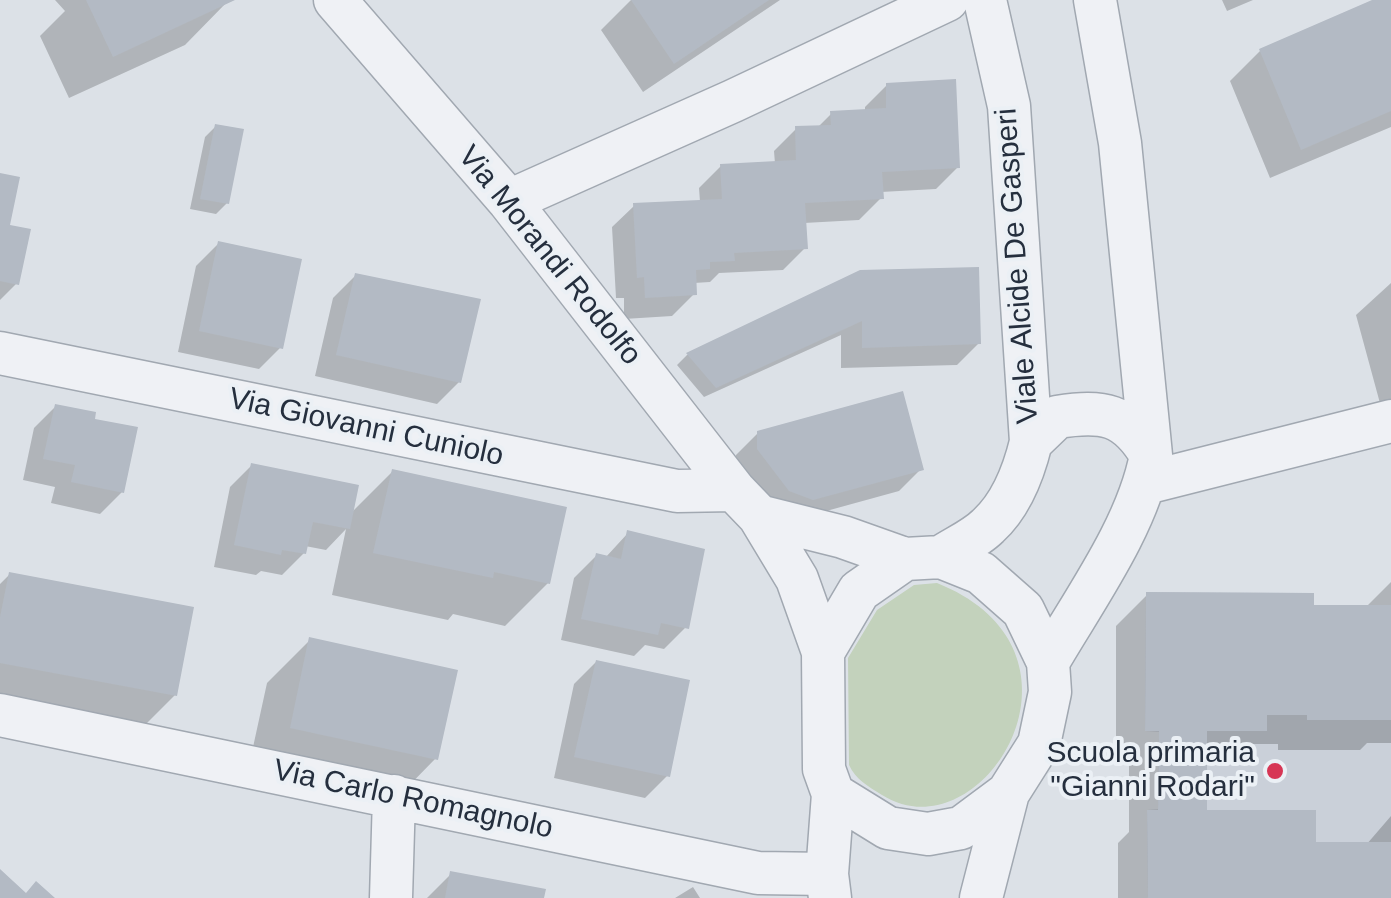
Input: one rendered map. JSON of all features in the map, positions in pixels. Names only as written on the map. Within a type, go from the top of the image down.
[{"type":"street","name":"Via Morandi Rodolfo","points":[[335,0],[509,201],[746,503]]},
{"type":"street","points":[[509,201],[733,102],[947,0]]},
{"type":"street","name":"Viale Alcide De Gasperi","points":[[923,558],[988,526],[1011,494],[1025,466],[1031,442],[1008,106],[984,0]]},
{"type":"street","points":[[1048,662],[1109,556],[1149,469],[1120,143],[1095,0]]},
{"type":"street","name":"Via Giovanni Cuniolo","points":[[0,352],[746,503],[843,537],[923,558]]},
{"type":"street","points":[[1031,442],[1057,416],[1102,414],[1123,421],[1138,432],[1149,469]]},
{"type":"street","points":[[1149,469],[1391,421]]},
{"type":"street","points":[[746,503],[796,579],[823,652],[824,769],[833,794],[828,886]]},
{"type":"street","points":[[823,652],[859,591],[923,558],[982,573],[1023,610],[1048,662],[1050,692],[1039,744],[1008,792],[981,898]]},
{"type":"street","name":"Via Carlo Romagnolo","points":[[0,715],[828,886]]},
{"type":"street","points":[[833,794],[888,828],[928,834],[961,828],[1008,792]]},
{"type":"street","points":[[391,898],[394,796]]},
{"type":"shaded area","name":"Scuola primaria \"Gianni Rodari\"","points":[[1146,592],[1314,593],[1314,605],[1391,605],[1391,898],[1148,898],[1147,810],[1158,809],[1159,732],[1145,731]]},
{"type":"green space","points":[[937,583],[988,615],[1015,654],[1022,697],[1012,738],[989,774],[957,798],[920,807],[882,795],[859,779],[849,765],[848,658],[877,610],[914,585]]},
{"type":"building","points":[[86,0],[235,0],[113,57]]},
{"type":"building","points":[[631,0],[769,0],[674,64]]},
{"type":"building","points":[[1372,0],[1391,0],[1391,111],[1301,150],[1259,49]]},
{"type":"building","points":[[956,79],[960,168],[882,172],[884,199],[805,203],[808,249],[734,253],[735,261],[710,262],[710,269],[696,270],[697,295],[645,298],[644,277],[637,278],[633,203],[722,199],[720,164],[796,160],[795,126],[831,125],[830,111],[886,108],[886,83]]},
{"type":"building","points":[[215,124],[244,129],[229,204],[200,199]]},
{"type":"building","points":[[0,173],[20,177],[10,225],[31,229],[19,285],[0,281]]},
{"type":"building","points":[[218,241],[302,259],[283,349],[199,331]]},
{"type":"building","points":[[979,267],[981,344],[862,348],[862,321],[716,388],[686,353],[860,270]]},
{"type":"building","points":[[355,273],[481,299],[461,383],[336,355]]},
{"type":"building","points":[[903,391],[924,470],[813,500],[789,491],[757,449],[757,431]]},
{"type":"building","points":[[55,404],[96,412],[95,419],[138,427],[124,493],[71,482],[75,465],[43,459]]},
{"type":"building","points":[[251,463],[359,485],[350,529],[313,522],[306,554],[282,550],[281,555],[234,545]]},
{"type":"building","points":[[392,469],[567,507],[550,584],[494,572],[493,578],[373,553]]},
{"type":"building","points":[[627,530],[705,549],[689,629],[661,623],[658,635],[581,619],[596,553],[621,559]]},
{"type":"building","points":[[9,572],[194,607],[177,696],[0,663],[0,617]]},
{"type":"building","name":"Scuola primaria \"Gianni Rodari\"","points":[[1146,592],[1314,593],[1314,605],[1391,605],[1391,720],[1307,720],[1307,715],[1267,715],[1267,731],[1207,731],[1207,810],[1316,810],[1316,842],[1391,842],[1391,898],[1148,898],[1147,810],[1158,810],[1159,731],[1145,731]]},
{"type":"building","points":[[309,637],[458,670],[438,760],[290,728]]},
{"type":"building","points":[[596,660],[690,680],[670,777],[574,757]]},
{"type":"building","points":[[0,869],[26,893],[36,881],[55,898],[0,898]]},
{"type":"building","points":[[450,871],[546,889],[544,898],[445,898]]},
{"type":"place","name":"Scuola primaria \"Gianni Rodari\"","points":[[1275,771]]}]
